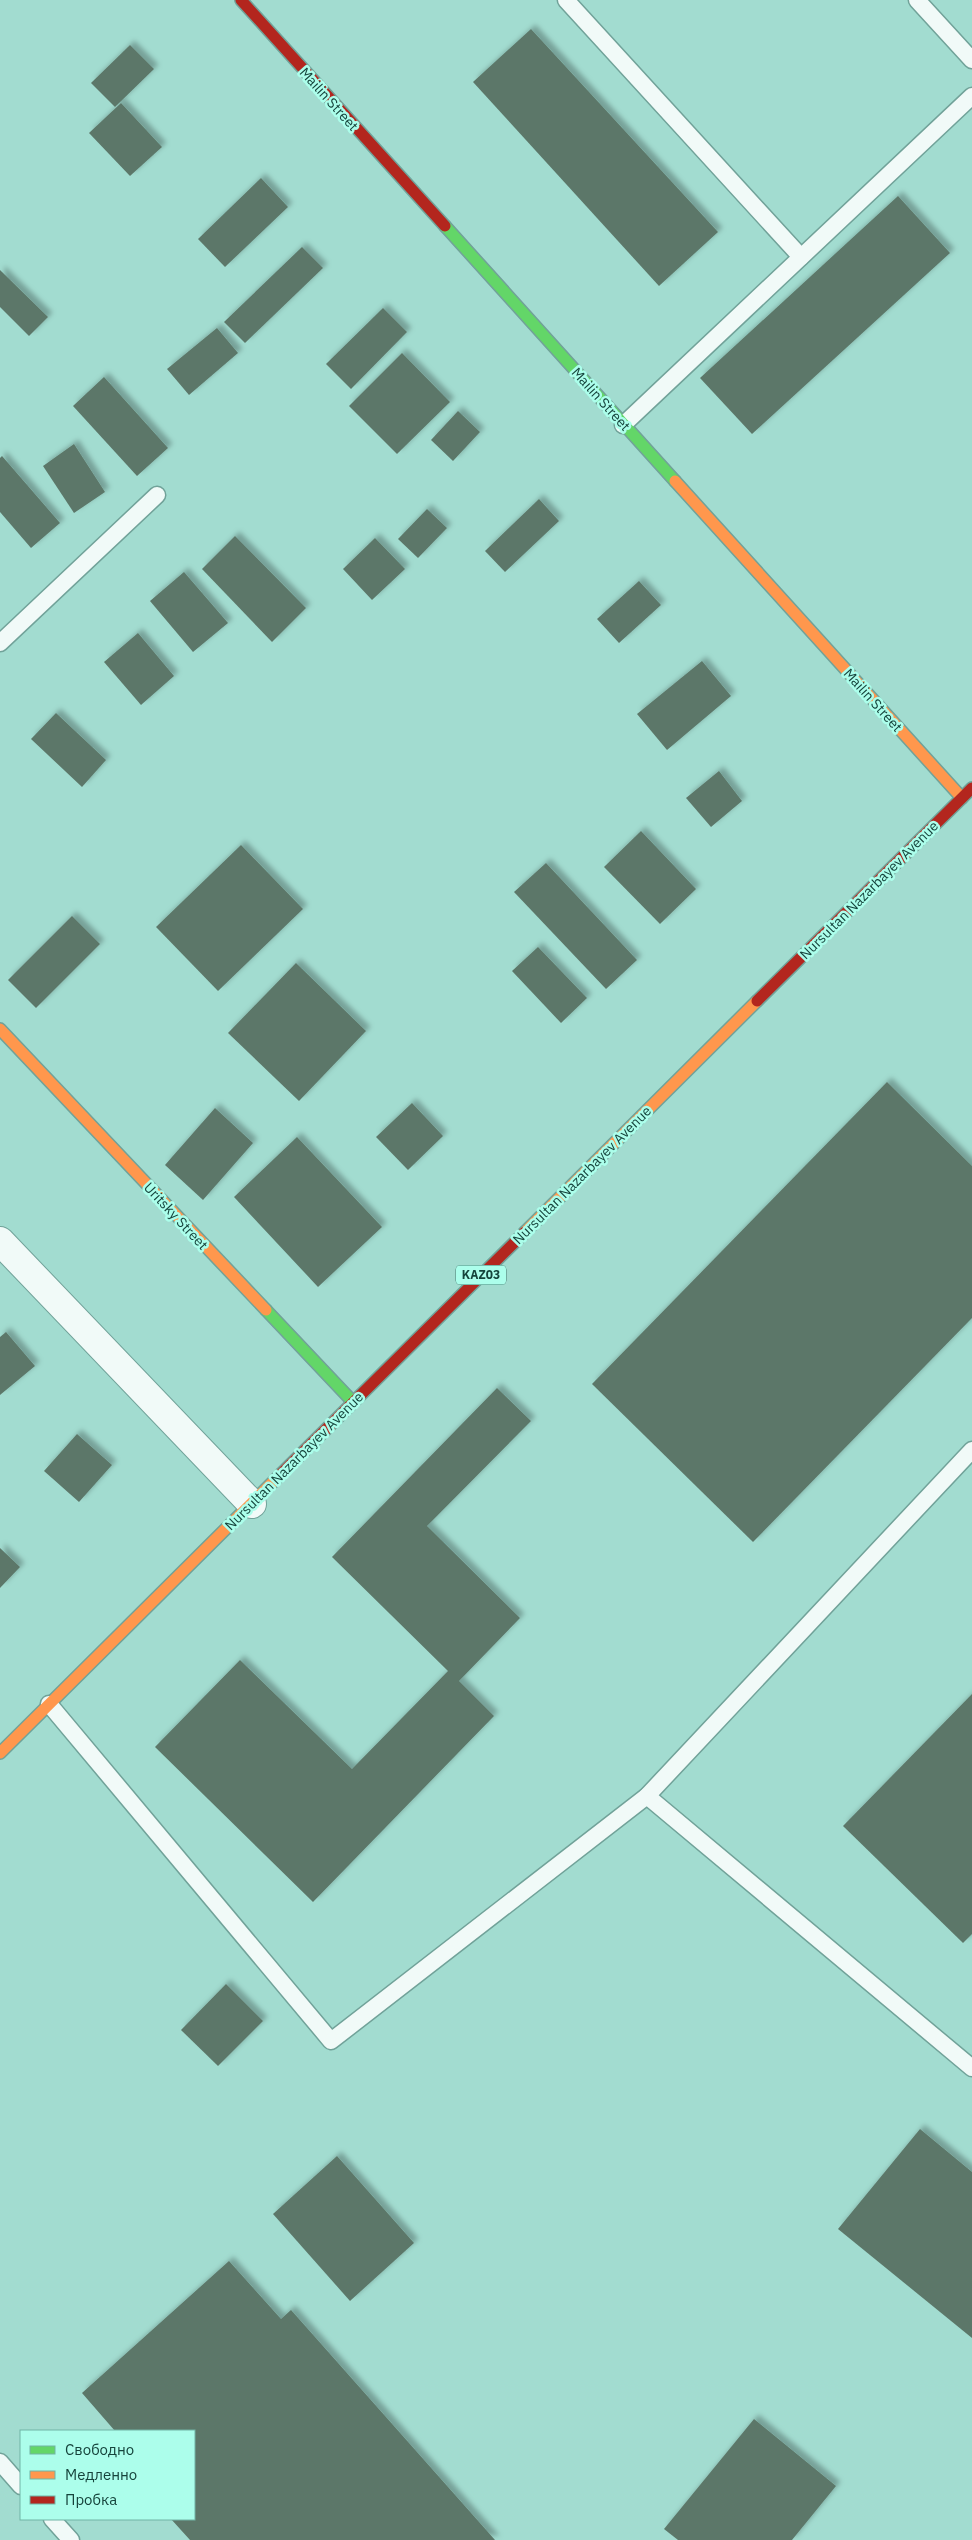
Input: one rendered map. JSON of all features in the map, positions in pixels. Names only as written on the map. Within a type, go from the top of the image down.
[{"type":"main road","name":"Mailin Street","points":[[240,0],[623,425],[969,798]]},
{"type":"main road","name":"Nursultan Nazarbayev Avenue","points":[[0,1753],[353,1402],[969,798]]},
{"type":"main road","name":"Uritsky Street","points":[[0,1029],[353,1402]]},
{"type":"street","points":[[0,1241],[252,1504]]},
{"type":"lane","points":[[566,0],[802,257]]},
{"type":"lane","points":[[917,0],[972,60]]},
{"type":"lane","points":[[623,425],[972,96]]},
{"type":"lane","points":[[0,642],[157,495]]},
{"type":"lane","points":[[49,1704],[331,2041],[647,1796],[972,1450]]},
{"type":"lane","points":[[647,1796],[972,2068]]},
{"type":"lane","points":[[0,2462],[20,2485]]},
{"type":"lane","points":[[53,2520],[71,2540]]},
{"type":"building","points":[[531,29],[718,232],[659,286],[473,82]]},
{"type":"building","points":[[130,45],[154,69],[115,107],[91,83]]},
{"type":"building","points":[[121,103],[162,147],[130,176],[89,133]]},
{"type":"building","points":[[261,178],[288,207],[225,267],[198,239]]},
{"type":"building","points":[[898,196],[950,253],[752,434],[700,378]]},
{"type":"building","points":[[302,247],[323,268],[245,343],[224,322]]},
{"type":"building","points":[[0,270],[48,317],[29,336],[0,307]]},
{"type":"building","points":[[383,308],[407,332],[351,389],[326,364]]},
{"type":"building","points":[[217,328],[238,353],[189,395],[167,369]]},
{"type":"building","points":[[402,353],[450,402],[397,454],[349,406]]},
{"type":"building","points":[[104,377],[168,448],[137,476],[73,406]]},
{"type":"building","points":[[458,411],[480,432],[453,461],[431,440]]},
{"type":"building","points":[[74,444],[105,492],[74,513],[43,466]]},
{"type":"building","points":[[2,456],[60,523],[31,548],[0,512],[0,458]]},
{"type":"building","points":[[539,499],[559,521],[505,572],[485,551]]},
{"type":"building","points":[[427,509],[447,528],[418,558],[398,539]]},
{"type":"building","points":[[235,536],[306,608],[272,642],[202,569]]},
{"type":"building","points":[[375,538],[405,569],[372,600],[343,569]]},
{"type":"building","points":[[184,572],[228,623],[193,652],[150,601]]},
{"type":"building","points":[[639,581],[661,605],[619,643],[597,619]]},
{"type":"building","points":[[138,633],[174,676],[141,705],[104,662]]},
{"type":"building","points":[[702,661],[731,696],[667,750],[637,714]]},
{"type":"building","points":[[56,713],[106,760],[82,787],[31,739]]},
{"type":"building","points":[[719,771],[742,801],[711,827],[686,798]]},
{"type":"building","points":[[641,831],[696,889],[660,924],[604,867]]},
{"type":"building","points":[[241,845],[303,909],[218,991],[156,927]]},
{"type":"building","points":[[546,863],[637,960],[606,989],[514,892]]},
{"type":"building","points":[[72,916],[100,944],[36,1008],[8,980]]},
{"type":"building","points":[[538,947],[587,998],[561,1023],[512,971]]},
{"type":"building","points":[[296,963],[366,1031],[299,1101],[228,1033]]},
{"type":"building","points":[[887,1082],[972,1166],[972,1318],[753,1542],[592,1384]]},
{"type":"building","points":[[412,1103],[443,1136],[408,1170],[376,1137]]},
{"type":"building","points":[[215,1108],[253,1143],[203,1200],[165,1165]]},
{"type":"building","points":[[297,1137],[382,1227],[318,1287],[234,1197]]},
{"type":"building","points":[[6,1332],[35,1366],[0,1395],[0,1337]]},
{"type":"building","points":[[497,1388],[531,1421],[427,1526],[520,1618],[459,1681],[494,1716],[313,1902],[155,1747],[240,1660],[352,1769],[448,1671],[332,1557]]},
{"type":"building","points":[[77,1434],[112,1465],[79,1502],[44,1471]]},
{"type":"building","points":[[0,1548],[20,1567],[0,1588]]},
{"type":"building","points":[[972,1694],[972,1934],[963,1943],[843,1826]]},
{"type":"building","points":[[226,1984],[263,2021],[218,2066],[181,2030]]},
{"type":"building","points":[[920,2129],[972,2172],[972,2338],[838,2229]]},
{"type":"building","points":[[337,2156],[414,2243],[350,2301],[273,2214]]},
{"type":"building","points":[[229,2261],[281,2319],[291,2310],[495,2540],[190,2540],[172,2520],[195,2520],[195,2430],[114,2430],[82,2393]]},
{"type":"building","points":[[754,2419],[836,2486],[792,2540],[678,2540],[664,2529]]},
{"type":"traffic: fast","points":[[445,226],[675,481]]},
{"type":"traffic: fast","points":[[266,1310],[353,1402]]},
{"type":"traffic: slow","points":[[675,481],[962,798]]},
{"type":"traffic: slow","points":[[525,1232],[757,1001]]},
{"type":"traffic: slow","points":[[0,1029],[266,1310]]},
{"type":"traffic: slow","points":[[0,1753],[281,1474]]},
{"type":"traffic: jam","points":[[241,0],[445,226]]},
{"type":"traffic: jam","points":[[757,1001],[972,788]]},
{"type":"traffic: jam","points":[[281,1474],[525,1232]]}]
